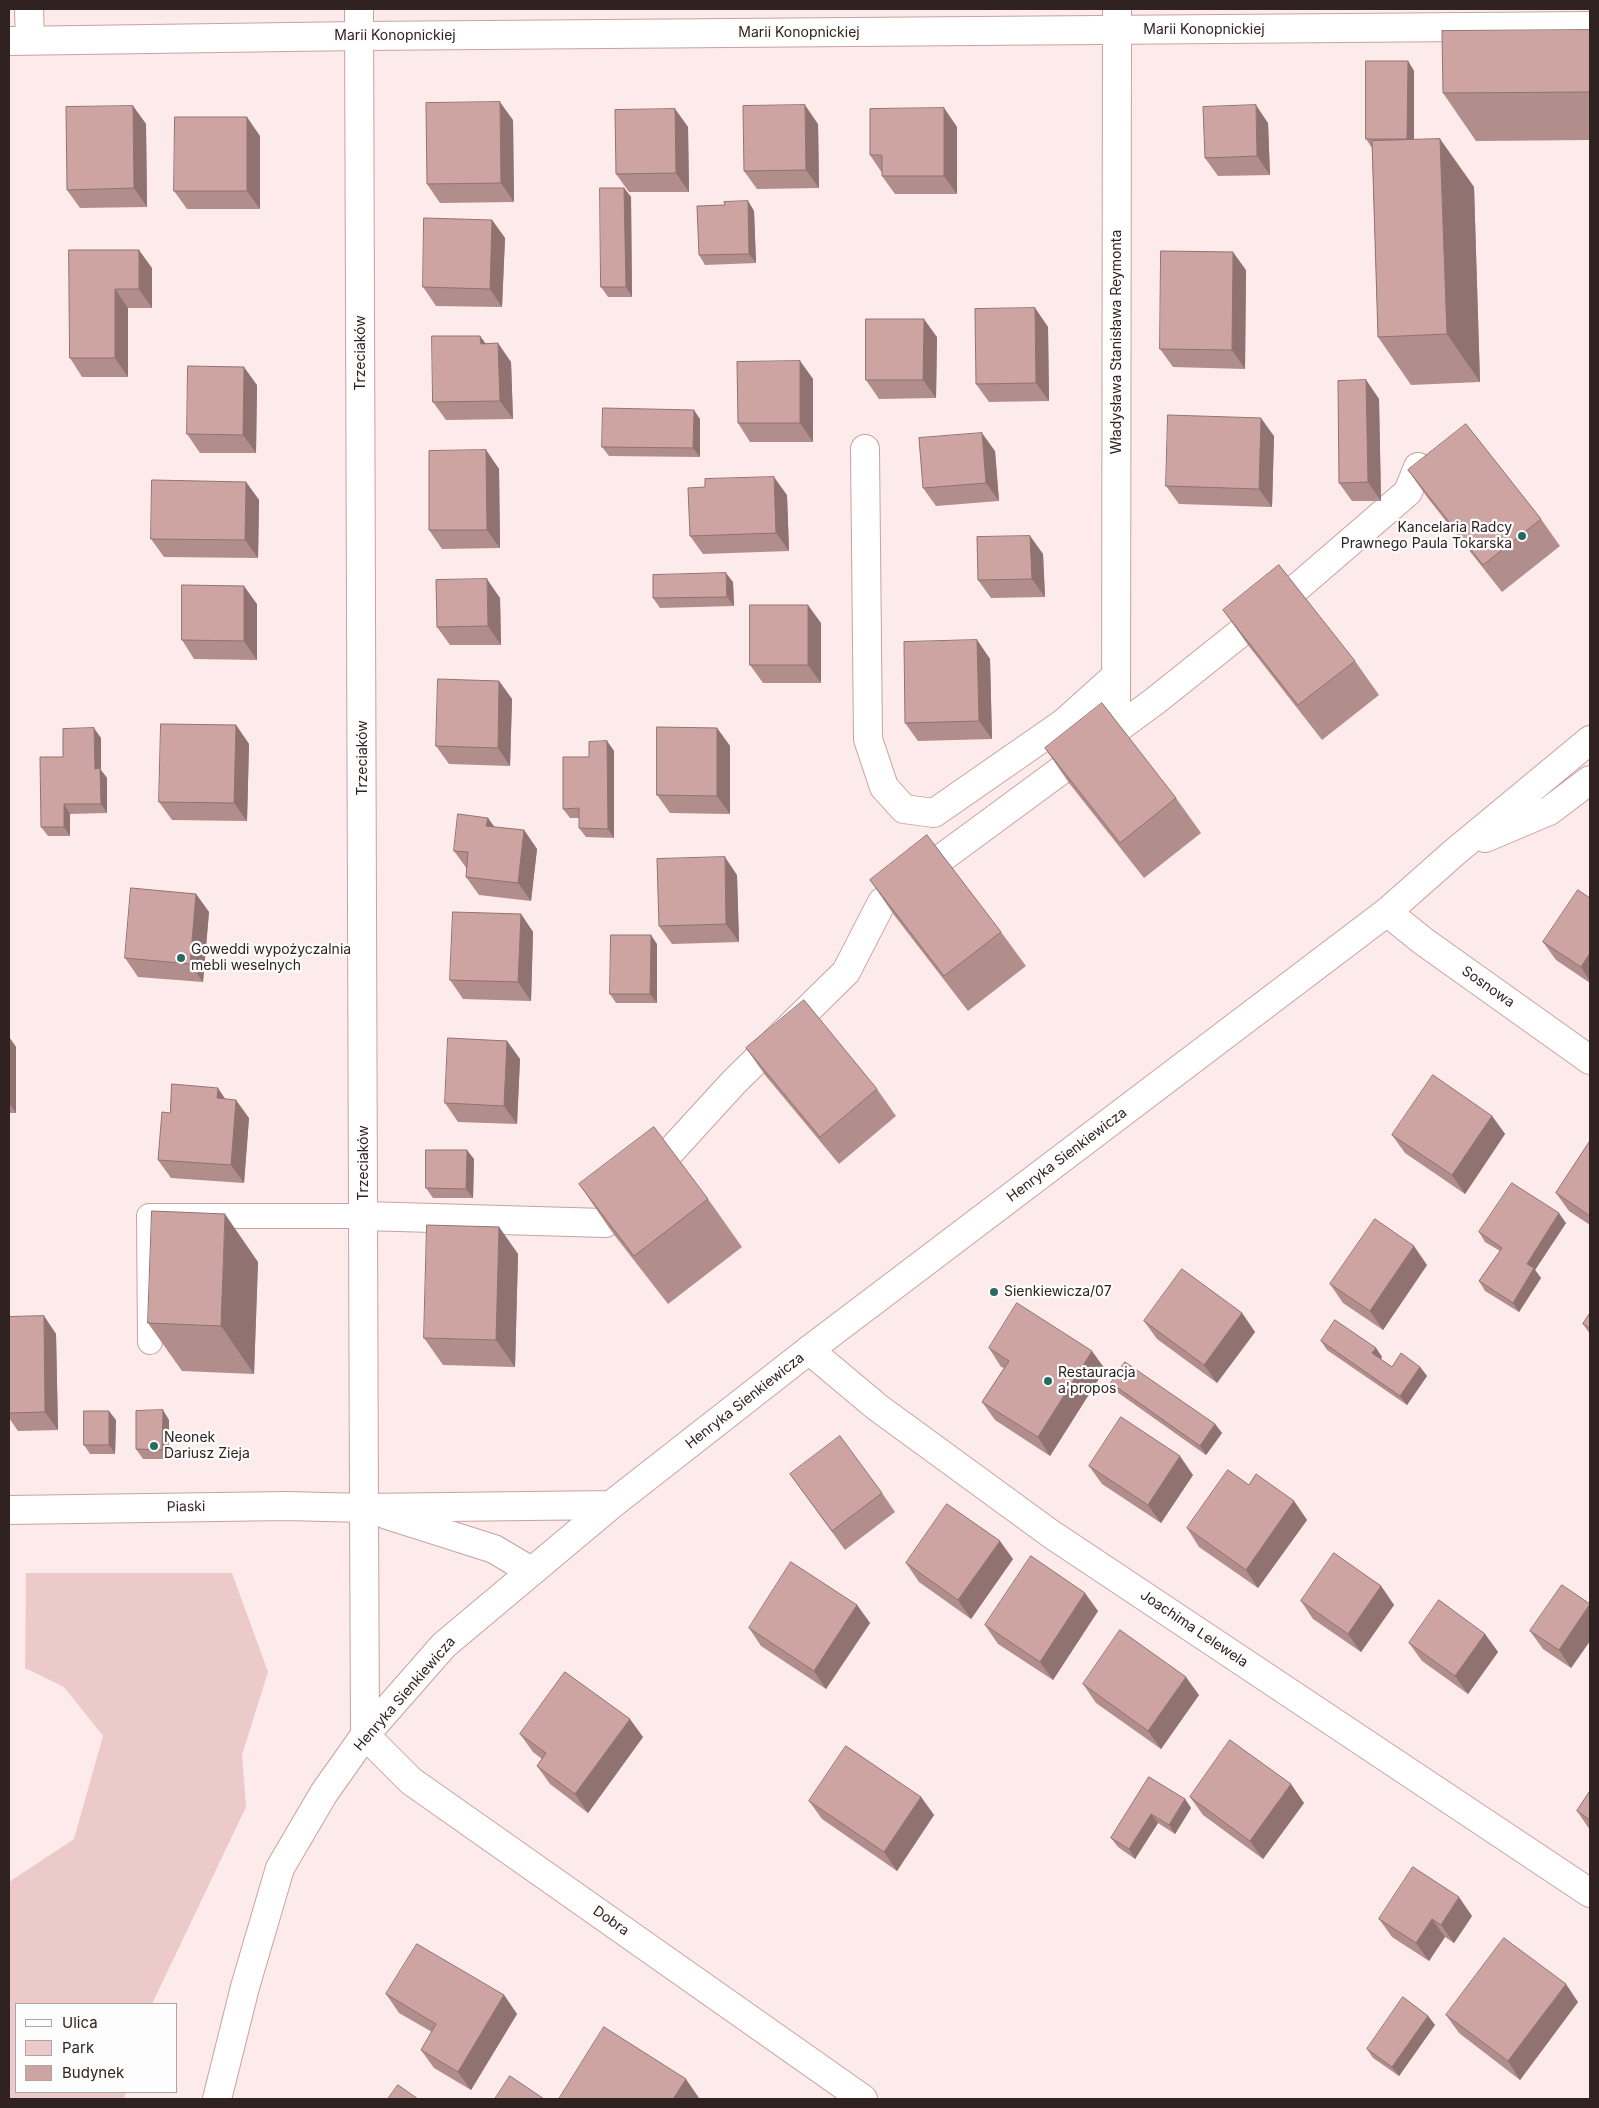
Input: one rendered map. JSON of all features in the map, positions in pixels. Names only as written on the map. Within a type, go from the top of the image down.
[{"type":"street","points":[[19,41],[29,9]]},
{"type":"street","name":"Trzeciaków","points":[[359,9],[365,1735]]},
{"type":"street","name":"Marii Konopnickiej","points":[[19,41],[360,36],[1118,20],[1558,18],[1590,26]]},
{"type":"street","name":"Władysława Stanisława Reymonta","points":[[1116,729],[1118,20]]},
{"type":"street","points":[[865,449],[868,739],[884,787],[904,809],[934,813],[1065,722],[1116,676]]},
{"type":"street","points":[[364,1216],[604,1223],[734,1082],[846,972],[882,902],[1155,701],[1292,592],[1408,492],[1418,467]]},
{"type":"street","name":"Henryka Sienkiewicza","points":[[223,2097],[245,1987],[280,1868],[324,1793],[365,1735],[444,1645],[611,1505],[809,1350],[1387,912],[1456,850],[1590,740]]},
{"type":"street","name":"Henryka Sienkiewicza","points":[[1456,850],[1549,811],[1590,780]]},
{"type":"street","name":"Sosnowa","points":[[1387,912],[1423,941],[1590,1060]]},
{"type":"street","name":"Joachima Lelewela","points":[[809,1350],[877,1407],[1051,1534],[1590,1893]]},
{"type":"street","name":"Piaski","points":[[9,1510],[287,1506],[364,1508],[611,1505]]},
{"type":"street","name":"Piaski","points":[[364,1508],[494,1549],[531,1571]]},
{"type":"street","name":"Dobra","points":[[365,1735],[411,1781],[863,2099]]},
{"type":"lane","points":[[150,1342],[150,1216],[364,1216]]},
{"type":"green space","points":[[26,1573],[232,1573],[268,1672],[242,1755],[246,1807],[152,2003],[15,2003],[15,2093],[126,2093],[124,2099],[9,2099],[9,1882],[74,1839],[103,1736],[64,1687],[25,1668]]},
{"type":"building","points":[[1590,30],[1590,92],[1443,93],[1442,31]]},
{"type":"building","points":[[1366,61],[1408,61],[1407,139],[1366,139]]},
{"type":"building","points":[[500,102],[501,183],[427,184],[426,103]]},
{"type":"building","points":[[805,105],[806,170],[744,171],[743,106]]},
{"type":"building","points":[[1256,105],[1257,156],[1205,158],[1203,107]]},
{"type":"building","points":[[133,106],[134,188],[67,190],[66,107]]},
{"type":"building","points":[[944,108],[944,176],[882,176],[882,155],[870,155],[870,109]]},
{"type":"building","points":[[675,109],[676,173],[616,174],[615,110]]},
{"type":"building","points":[[175,117],[247,117],[247,191],[174,191]]},
{"type":"building","points":[[1440,139],[1447,334],[1378,337],[1372,141]]},
{"type":"building","points":[[600,188],[624,188],[626,287],[601,287]]},
{"type":"building","points":[[748,201],[749,254],[699,255],[697,206],[725,205],[724,202]]},
{"type":"building","points":[[424,218],[492,220],[490,289],[423,287]]},
{"type":"building","points":[[69,250],[139,250],[139,289],[115,289],[115,358],[70,358]]},
{"type":"building","points":[[1161,251],[1233,252],[1232,350],[1160,349]]},
{"type":"building","points":[[1035,308],[1036,383],[976,384],[975,309]]},
{"type":"building","points":[[866,319],[924,319],[923,380],[866,380]]},
{"type":"building","points":[[432,336],[480,336],[481,344],[498,343],[500,401],[433,402]]},
{"type":"building","points":[[800,361],[800,423],[738,423],[737,362]]},
{"type":"building","points":[[188,366],[244,367],[243,435],[187,434]]},
{"type":"building","points":[[1366,380],[1368,482],[1339,483],[1338,381]]},
{"type":"building","points":[[603,408],[694,410],[693,448],[602,447]]},
{"type":"building","points":[[1168,415],[1261,418],[1259,489],[1166,486]]},
{"type":"building","points":[[1466,424],[1541,519],[1483,565],[1408,470]]},
{"type":"building","points":[[982,433],[986,483],[923,488],[919,438]]},
{"type":"building","points":[[486,450],[487,530],[429,530],[429,451]]},
{"type":"building","points":[[774,477],[776,533],[690,536],[688,488],[705,487],[705,479]]},
{"type":"building","points":[[152,480],[246,482],[245,540],[151,539]]},
{"type":"building","points":[[1030,536],[1032,579],[978,580],[977,537]]},
{"type":"building","points":[[1279,565],[1355,661],[1298,705],[1223,610]]},
{"type":"building","points":[[726,573],[727,597],[653,598],[653,575]]},
{"type":"building","points":[[487,579],[488,626],[437,627],[436,580]]},
{"type":"building","points":[[182,585],[244,586],[244,641],[182,640]]},
{"type":"building","points":[[750,605],[808,605],[808,665],[750,665]]},
{"type":"building","points":[[977,640],[979,721],[905,723],[904,642]]},
{"type":"building","points":[[438,679],[499,681],[498,748],[436,746]]},
{"type":"building","points":[[1102,703],[1176,798],[1120,843],[1045,748]]},
{"type":"building","points":[[161,724],[236,725],[234,803],[159,802]]},
{"type":"building","points":[[657,727],[717,728],[717,796],[657,795]]},
{"type":"building","points":[[94,728],[95,769],[100,768],[101,804],[64,804],[64,827],[41,827],[40,757],[63,757],[63,729]]},
{"type":"building","points":[[607,741],[608,829],[579,828],[579,808],[563,809],[563,757],[589,757],[589,742]]},
{"type":"building","points":[[458,814],[488,818],[486,826],[524,830],[518,883],[466,877],[468,852],[454,851]]},
{"type":"building","points":[[927,835],[1001,932],[944,976],[870,880]]},
{"type":"building","points":[[725,857],[726,924],[659,926],[657,859]]},
{"type":"building","points":[[131,888],[196,894],[190,964],[125,958]]},
{"type":"building","points":[[1578,890],[1590,898],[1590,953],[1581,967],[1543,942]]},
{"type":"building","points":[[453,912],[521,914],[518,982],[450,980]]},
{"type":"building","points":[[611,935],[651,935],[650,994],[610,994]]},
{"type":"building","points":[[804,1000],[877,1089],[820,1137],[746,1048]]},
{"type":"building","points":[[448,1038],[507,1041],[504,1106],[445,1103]]},
{"type":"building","points":[[1433,1075],[1492,1116],[1452,1175],[1392,1135]]},
{"type":"building","points":[[172,1084],[218,1088],[217,1098],[236,1100],[231,1165],[158,1160],[162,1112],[170,1113]]},
{"type":"building","points":[[654,1127],[708,1199],[634,1256],[579,1184]]},
{"type":"building","points":[[1590,1141],[1590,1216],[1556,1193]]},
{"type":"building","points":[[426,1150],[467,1150],[466,1189],[426,1188]]},
{"type":"building","points":[[1512,1183],[1559,1213],[1527,1264],[1534,1268],[1513,1303],[1479,1281],[1502,1248],[1479,1232]]},
{"type":"building","points":[[152,1211],[225,1214],[221,1326],[148,1323]]},
{"type":"building","points":[[1375,1219],[1414,1246],[1370,1311],[1330,1284]]},
{"type":"building","points":[[427,1225],[499,1227],[496,1340],[424,1338]]},
{"type":"building","points":[[1182,1269],[1242,1313],[1204,1365],[1144,1321]]},
{"type":"building","points":[[1017,1303],[1092,1351],[1038,1437],[982,1402],[1009,1361],[989,1348]]},
{"type":"building","points":[[1590,1313],[1590,1328],[1583,1324]]},
{"type":"building","points":[[44,1316],[45,1412],[9,1413],[9,1317]]},
{"type":"building","points":[[1335,1320],[1376,1348],[1372,1353],[1392,1367],[1401,1353],[1420,1367],[1400,1396],[1321,1341]]},
{"type":"building","points":[[1125,1362],[1215,1424],[1200,1446],[1111,1383]]},
{"type":"building","points":[[163,1410],[162,1450],[136,1449],[136,1411]]},
{"type":"building","points":[[84,1411],[109,1411],[109,1445],[84,1445]]},
{"type":"building","points":[[1121,1417],[1180,1456],[1148,1505],[1089,1466]]},
{"type":"building","points":[[840,1436],[882,1493],[832,1531],[790,1474]]},
{"type":"building","points":[[1228,1470],[1249,1485],[1256,1474],[1294,1501],[1246,1570],[1187,1528]]},
{"type":"building","points":[[947,1504],[1000,1541],[958,1600],[906,1563]]},
{"type":"building","points":[[1334,1553],[1381,1586],[1348,1634],[1301,1601]]},
{"type":"building","points":[[1031,1556],[1085,1593],[1040,1662],[985,1625]]},
{"type":"building","points":[[791,1562],[857,1605],[814,1671],[749,1628]]},
{"type":"building","points":[[1562,1585],[1590,1604],[1559,1650],[1530,1631]]},
{"type":"building","points":[[1439,1600],[1485,1634],[1455,1676],[1409,1643]]},
{"type":"building","points":[[1120,1630],[1186,1677],[1148,1731],[1083,1684]]},
{"type":"building","points":[[565,1672],[630,1719],[575,1794],[537,1766],[546,1753],[520,1734]]},
{"type":"building","points":[[1230,1740],[1291,1784],[1250,1841],[1190,1797]]},
{"type":"building","points":[[846,1746],[921,1797],[884,1852],[809,1801]]},
{"type":"building","points":[[1149,1777],[1185,1799],[1169,1825],[1151,1814],[1129,1849],[1111,1838]]},
{"type":"building","points":[[1590,1791],[1590,1820],[1577,1811]]},
{"type":"building","points":[[1413,1867],[1459,1897],[1441,1925],[1432,1919],[1416,1943],[1379,1919]]},
{"type":"building","points":[[1504,1938],[1566,1984],[1508,2061],[1446,2015]]},
{"type":"building","points":[[417,1944],[504,1995],[458,2072],[421,2050],[436,2024],[386,1994]]},
{"type":"building","points":[[1403,1997],[1428,2016],[1392,2067],[1367,2049]]},
{"type":"building","points":[[604,2027],[686,2079],[673,2099],[559,2099]]},
{"type":"building","points":[[510,2076],[544,2099],[495,2099]]},
{"type":"building","points":[[398,2085],[418,2099],[388,2099]]},
{"type":"place","name":"Kancelaria Radcy Prawnego Paula Tokarska","points":[[1522,536]]},
{"type":"place","name":"Goweddi wypożyczalnia mebli weselnych","points":[[181,958]]},
{"type":"place","name":"Sienkiewicza/07","points":[[994,1292]]},
{"type":"place","name":"Restauracja a'propos","points":[[1048,1381]]},
{"type":"place","name":"Neonek Dariusz Zieja","points":[[154,1446]]}]
